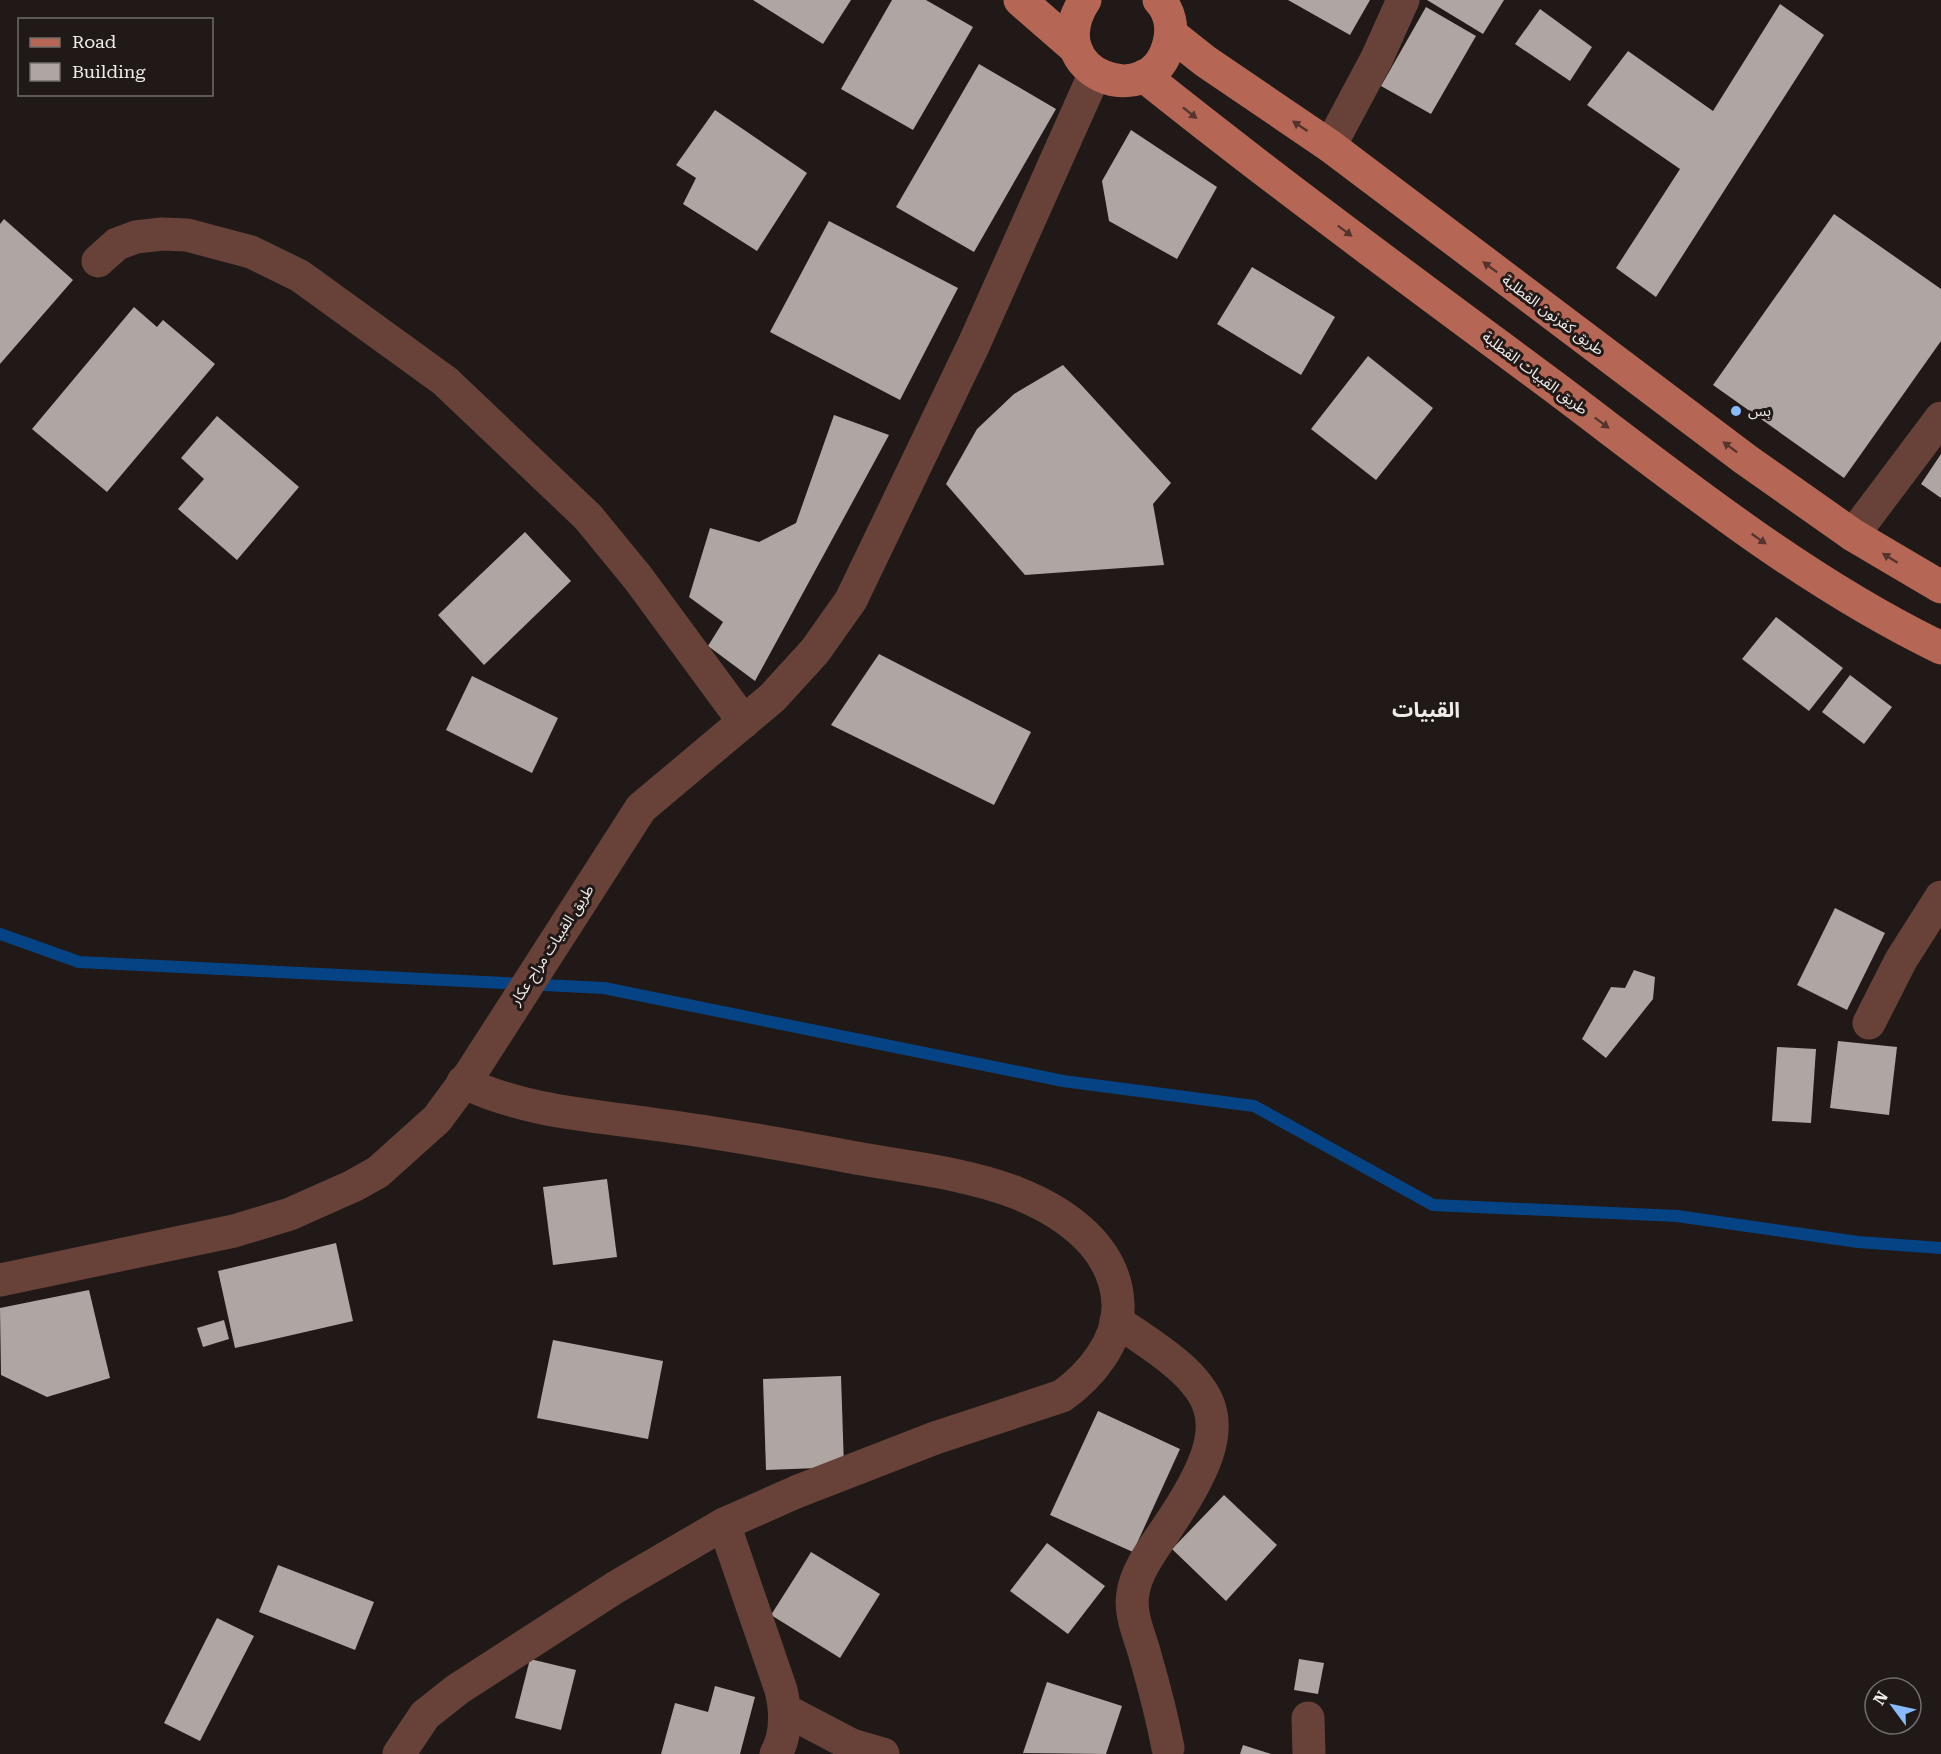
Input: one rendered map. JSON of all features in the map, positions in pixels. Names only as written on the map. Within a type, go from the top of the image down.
[{"type":"main road","points":[[1020,0],[1074,47],[1082,62],[1095,73],[1110,80],[1127,81],[1144,76],[1158,66],[1167,52],[1171,34],[1170,19],[1162,1]]},
{"type":"main road","points":[[1074,47],[1072,30],[1076,13],[1084,0]]},
{"type":"main road","name":"طريق كفرنون القطلبة","points":[[1171,34],[1330,146],[1736,452],[1853,535],[1941,587]]},
{"type":"main road","name":"طريق القبيات القطلبة","points":[[1144,76],[1240,152],[1758,539],[1874,614],[1941,648]]},
{"type":"street","points":[[1330,146],[1377,58],[1403,0]]},
{"type":"street","name":"طريق القبيات مراح عكار","points":[[0,1280],[234,1231],[308,1207],[378,1172],[421,1135],[467,1078],[633,818],[659,791],[744,722],[796,673],[834,627],[851,600],[966,362],[1095,73]]},
{"type":"street","points":[[98,261],[117,244],[136,237],[162,234],[187,235],[251,252],[300,276],[445,381],[588,517],[638,578],[744,722]]},
{"type":"street","points":[[1853,535],[1941,418]]},
{"type":"street","points":[[1869,1023],[1901,960],[1941,897]]},
{"type":"street","points":[[399,1754],[425,1715],[458,1689],[616,1587],[724,1524],[796,1492],[935,1438],[1062,1396],[1076,1386],[1102,1355],[1116,1321],[1118,1292],[1113,1276],[1099,1250],[1073,1225],[1017,1193],[933,1171],[755,1138],[524,1105],[467,1078]]},
{"type":"street","points":[[1116,1321],[1164,1352],[1188,1372],[1209,1403],[1213,1419],[1208,1456],[1198,1479],[1154,1547],[1133,1590],[1131,1604],[1168,1748]]},
{"type":"street","points":[[724,1524],[776,1671],[786,1710],[781,1746],[776,1754]]},
{"type":"street","points":[[786,1710],[852,1745],[883,1754]]},
{"type":"street","points":[[1308,1718],[1309,1754]]},
{"type":"building","points":[[753,0],[851,0],[823,44]]},
{"type":"building","points":[[892,0],[926,0],[973,27],[913,130],[841,89]]},
{"type":"building","points":[[1288,0],[1370,0],[1350,35]]},
{"type":"building","points":[[1427,0],[1504,0],[1483,34]]},
{"type":"building","points":[[1780,4],[1824,35],[1656,297],[1616,268],[1680,169],[1587,105],[1628,51],[1713,111]]},
{"type":"building","points":[[1426,7],[1476,36],[1431,114],[1381,86]]},
{"type":"building","points":[[1540,9],[1592,47],[1570,81],[1515,44]]},
{"type":"building","points":[[979,64],[1056,109],[974,252],[896,207]]},
{"type":"building","points":[[715,110],[807,173],[757,251],[683,204],[696,178],[676,165]]},
{"type":"building","points":[[1131,130],[1217,187],[1177,259],[1109,221],[1102,181]]},
{"type":"building","points":[[1834,214],[1941,289],[1941,341],[1844,478],[1713,385]]},
{"type":"building","points":[[4,219],[73,280],[0,364],[0,224]]},
{"type":"building","points":[[829,221],[958,288],[900,400],[770,332]]},
{"type":"building","points":[[1252,267],[1335,317],[1301,375],[1217,324]]},
{"type":"building","points":[[134,307],[157,327],[163,320],[215,364],[107,492],[32,429]]},
{"type":"building","points":[[1368,356],[1433,408],[1376,480],[1311,429]]},
{"type":"building","points":[[1063,365],[1171,483],[1153,504],[1164,565],[1025,575],[946,484],[977,429],[1014,394]]},
{"type":"building","points":[[834,415],[889,435],[755,681],[708,646],[723,622],[689,597],[710,528],[759,542],[796,523]]},
{"type":"building","points":[[217,416],[299,487],[237,560],[178,509],[204,479],[181,458]]},
{"type":"building","points":[[1941,454],[1941,498],[1921,484]]},
{"type":"building","points":[[525,532],[571,581],[484,665],[438,615]]},
{"type":"building","points":[[1776,617],[1843,668],[1809,711],[1742,659]]},
{"type":"building","points":[[879,654],[1031,732],[994,805],[831,725]]},
{"type":"building","points":[[1850,675],[1892,707],[1864,744],[1822,712]]},
{"type":"building","points":[[472,676],[558,718],[532,773],[446,730]]},
{"type":"building","points":[[1835,908],[1885,933],[1847,1010],[1797,985]]},
{"type":"building","points":[[1634,970],[1655,977],[1653,999],[1606,1058],[1582,1039],[1611,987],[1625,988]]},
{"type":"building","points":[[1838,1041],[1897,1047],[1889,1115],[1830,1108]]},
{"type":"building","points":[[1777,1047],[1816,1049],[1811,1123],[1772,1121]]},
{"type":"building","points":[[607,1179],[617,1257],[553,1265],[543,1187]]},
{"type":"building","points":[[336,1243],[353,1321],[235,1348],[218,1271]]},
{"type":"building","points":[[89,1290],[110,1378],[47,1397],[1,1375],[0,1308]]},
{"type":"building","points":[[224,1320],[229,1339],[203,1347],[197,1328]]},
{"type":"building","points":[[553,1340],[663,1361],[648,1439],[537,1418]]},
{"type":"building","points":[[841,1376],[844,1467],[766,1470],[763,1379]]},
{"type":"building","points":[[1098,1411],[1180,1449],[1133,1552],[1050,1515]]},
{"type":"building","points":[[1224,1495],[1277,1545],[1226,1601],[1172,1549]]},
{"type":"building","points":[[1047,1543],[1105,1586],[1068,1634],[1010,1591]]},
{"type":"building","points":[[811,1552],[880,1594],[840,1658],[771,1615]]},
{"type":"building","points":[[278,1565],[374,1602],[355,1650],[259,1612]]},
{"type":"building","points":[[217,1618],[254,1636],[200,1741],[164,1723]]},
{"type":"building","points":[[530,1659],[576,1670],[561,1730],[515,1718]]},
{"type":"building","points":[[1299,1659],[1324,1663],[1318,1694],[1294,1690]]},
{"type":"building","points":[[1047,1682],[1122,1706],[1106,1754],[1023,1753]]},
{"type":"building","points":[[715,1686],[755,1697],[740,1754],[661,1754],[675,1703],[708,1712]]},
{"type":"building","points":[[1243,1745],[1271,1754],[1240,1754]]},
{"type":"waterway","points":[[0,934],[79,962],[604,988],[1063,1081],[1254,1106],[1433,1205],[1677,1216],[1858,1242],[1941,1248]]},
{"type":"place","name":"بس","points":[[1736,411]]},
{"type":"district","name":"القبيات","points":[[1426,710]]}]
